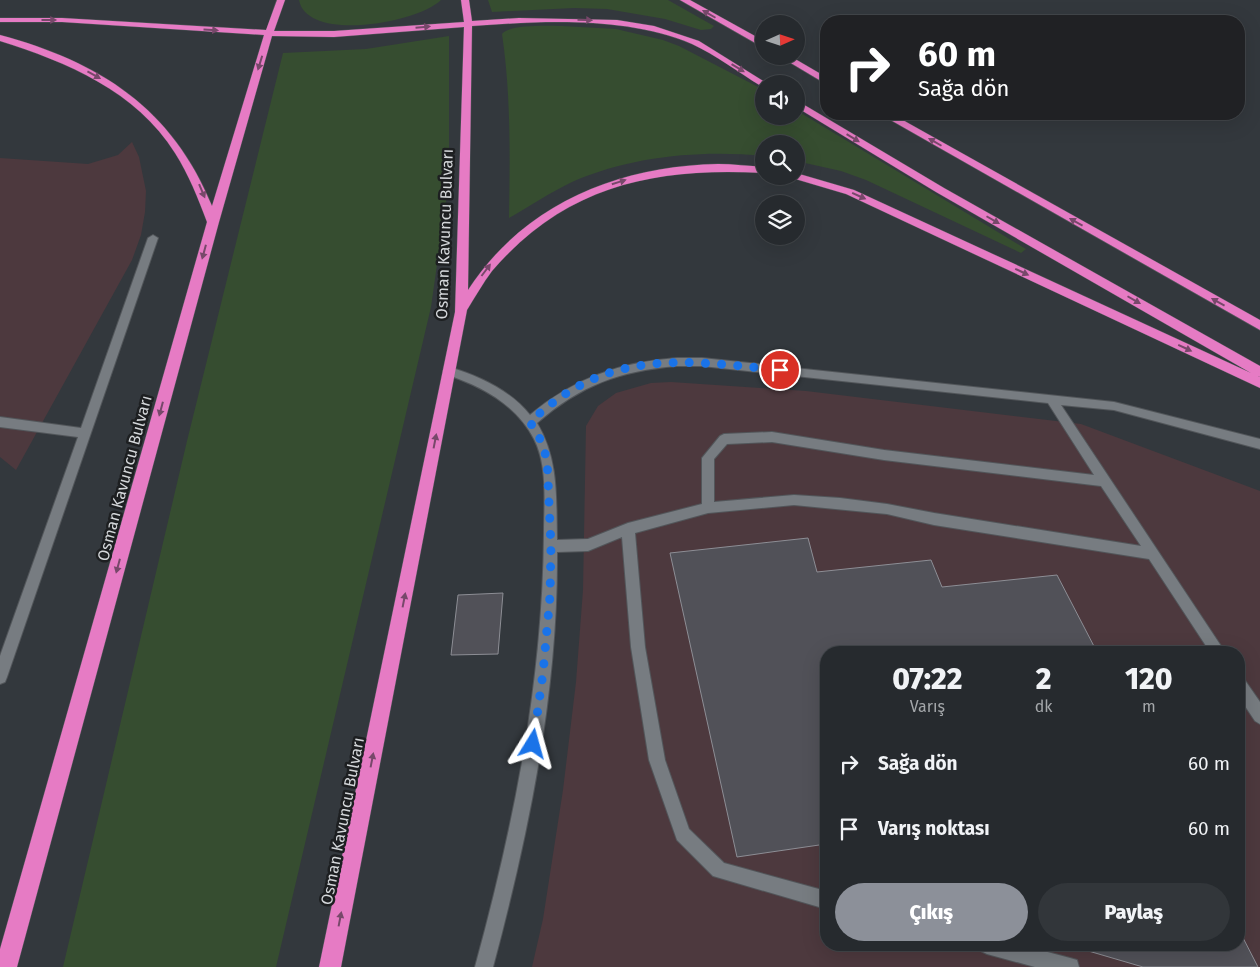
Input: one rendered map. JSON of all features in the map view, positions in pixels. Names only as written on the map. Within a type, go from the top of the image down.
[{"type":"highway","name":"Osman Kavuncu Bulvarı","points":[[6,967],[213,222],[269,33],[281,0]]},
{"type":"highway","name":"Osman Kavuncu Bulvarı","points":[[330,967],[461,312],[468,23],[465,0]]},
{"type":"highway","points":[[684,0],[755,40]]},
{"type":"highway","points":[[0,20],[62,20],[269,33],[366,32],[468,23],[572,20],[617,22],[654,28],[696,43],[755,79]]},
{"type":"highway","points":[[0,38],[46,52],[70,62],[93,74],[138,104],[176,143],[191,166],[203,192],[213,222]]},
{"type":"highway","points":[[798,65],[820,78]]},
{"type":"highway","points":[[805,108],[820,117]]},
{"type":"highway","points":[[824,120],[949,195],[1260,372]]},
{"type":"highway","points":[[896,120],[1260,326]]},
{"type":"highway","points":[[461,312],[478,281],[506,247],[526,230],[569,202],[617,183],[665,172],[713,168],[755,170]]},
{"type":"highway","points":[[805,179],[850,192],[1260,383]]},
{"type":"street","points":[[0,677],[153,238]]},
{"type":"street","points":[[530,422],[564,393],[585,382],[628,367],[677,361],[702,362],[1114,406],[1260,444]]},
{"type":"street","points":[[449,372],[486,385],[517,407],[530,422],[540,439],[547,459],[551,546],[550,596],[546,644],[530,762],[513,852],[484,967]]},
{"type":"street","points":[[1051,399],[1214,646]]},
{"type":"street","points":[[0,422],[85,433]]},
{"type":"street","points":[[708,508],[708,458],[724,439],[772,437],[884,455],[1105,481]]},
{"type":"street","points":[[551,546],[588,545],[628,529],[708,508],[749,502],[794,500],[886,509],[934,519],[1153,554]]},
{"type":"street","points":[[628,529],[638,647],[657,760],[683,834],[719,870],[820,898]]},
{"type":"street","points":[[1245,693],[1260,716]]},
{"type":"street","points":[[1010,951],[1070,967]]},
{"type":"shaded area","points":[[132,142],[139,157],[146,191],[141,235],[132,260],[16,470],[0,457],[0,158],[88,164],[118,155]]},
{"type":"shaded area","points":[[671,382],[806,391],[1081,424],[1260,491],[1260,967],[532,967],[543,919],[563,790],[576,682],[583,590],[586,426],[598,406],[616,393],[651,383]]},
{"type":"green space","points":[[299,0],[441,0],[429,8],[410,16],[364,25],[341,25],[321,21],[306,13]]},
{"type":"green space","points":[[488,0],[668,0],[714,26],[711,29],[701,30],[665,19],[607,9],[574,8],[492,12]]},
{"type":"green space","points":[[521,27],[616,29],[663,40],[679,46],[755,85],[755,125],[805,125],[805,115],[1026,249],[1021,253],[866,180],[841,171],[805,163],[805,135],[755,135],[755,155],[691,155],[666,157],[618,166],[572,182],[509,218],[510,149],[502,34]]},
{"type":"green space","points":[[449,36],[449,148],[446,201],[431,307],[276,967],[63,967],[187,441],[283,53],[366,49]]},
{"type":"building","points":[[808,538],[817,572],[931,560],[942,587],[1057,575],[1094,646],[820,646],[820,845],[737,857],[670,553]]},
{"type":"building","points":[[503,593],[498,654],[451,655],[458,595]]},
{"type":"building","points":[[1245,942],[1258,967],[1143,967],[1088,951],[1245,951]]},
{"type":"route","points":[[533,744],[543,673],[550,596],[551,546],[547,459],[540,439],[530,422],[564,393],[585,382],[628,367],[677,361],[780,370]]}]
